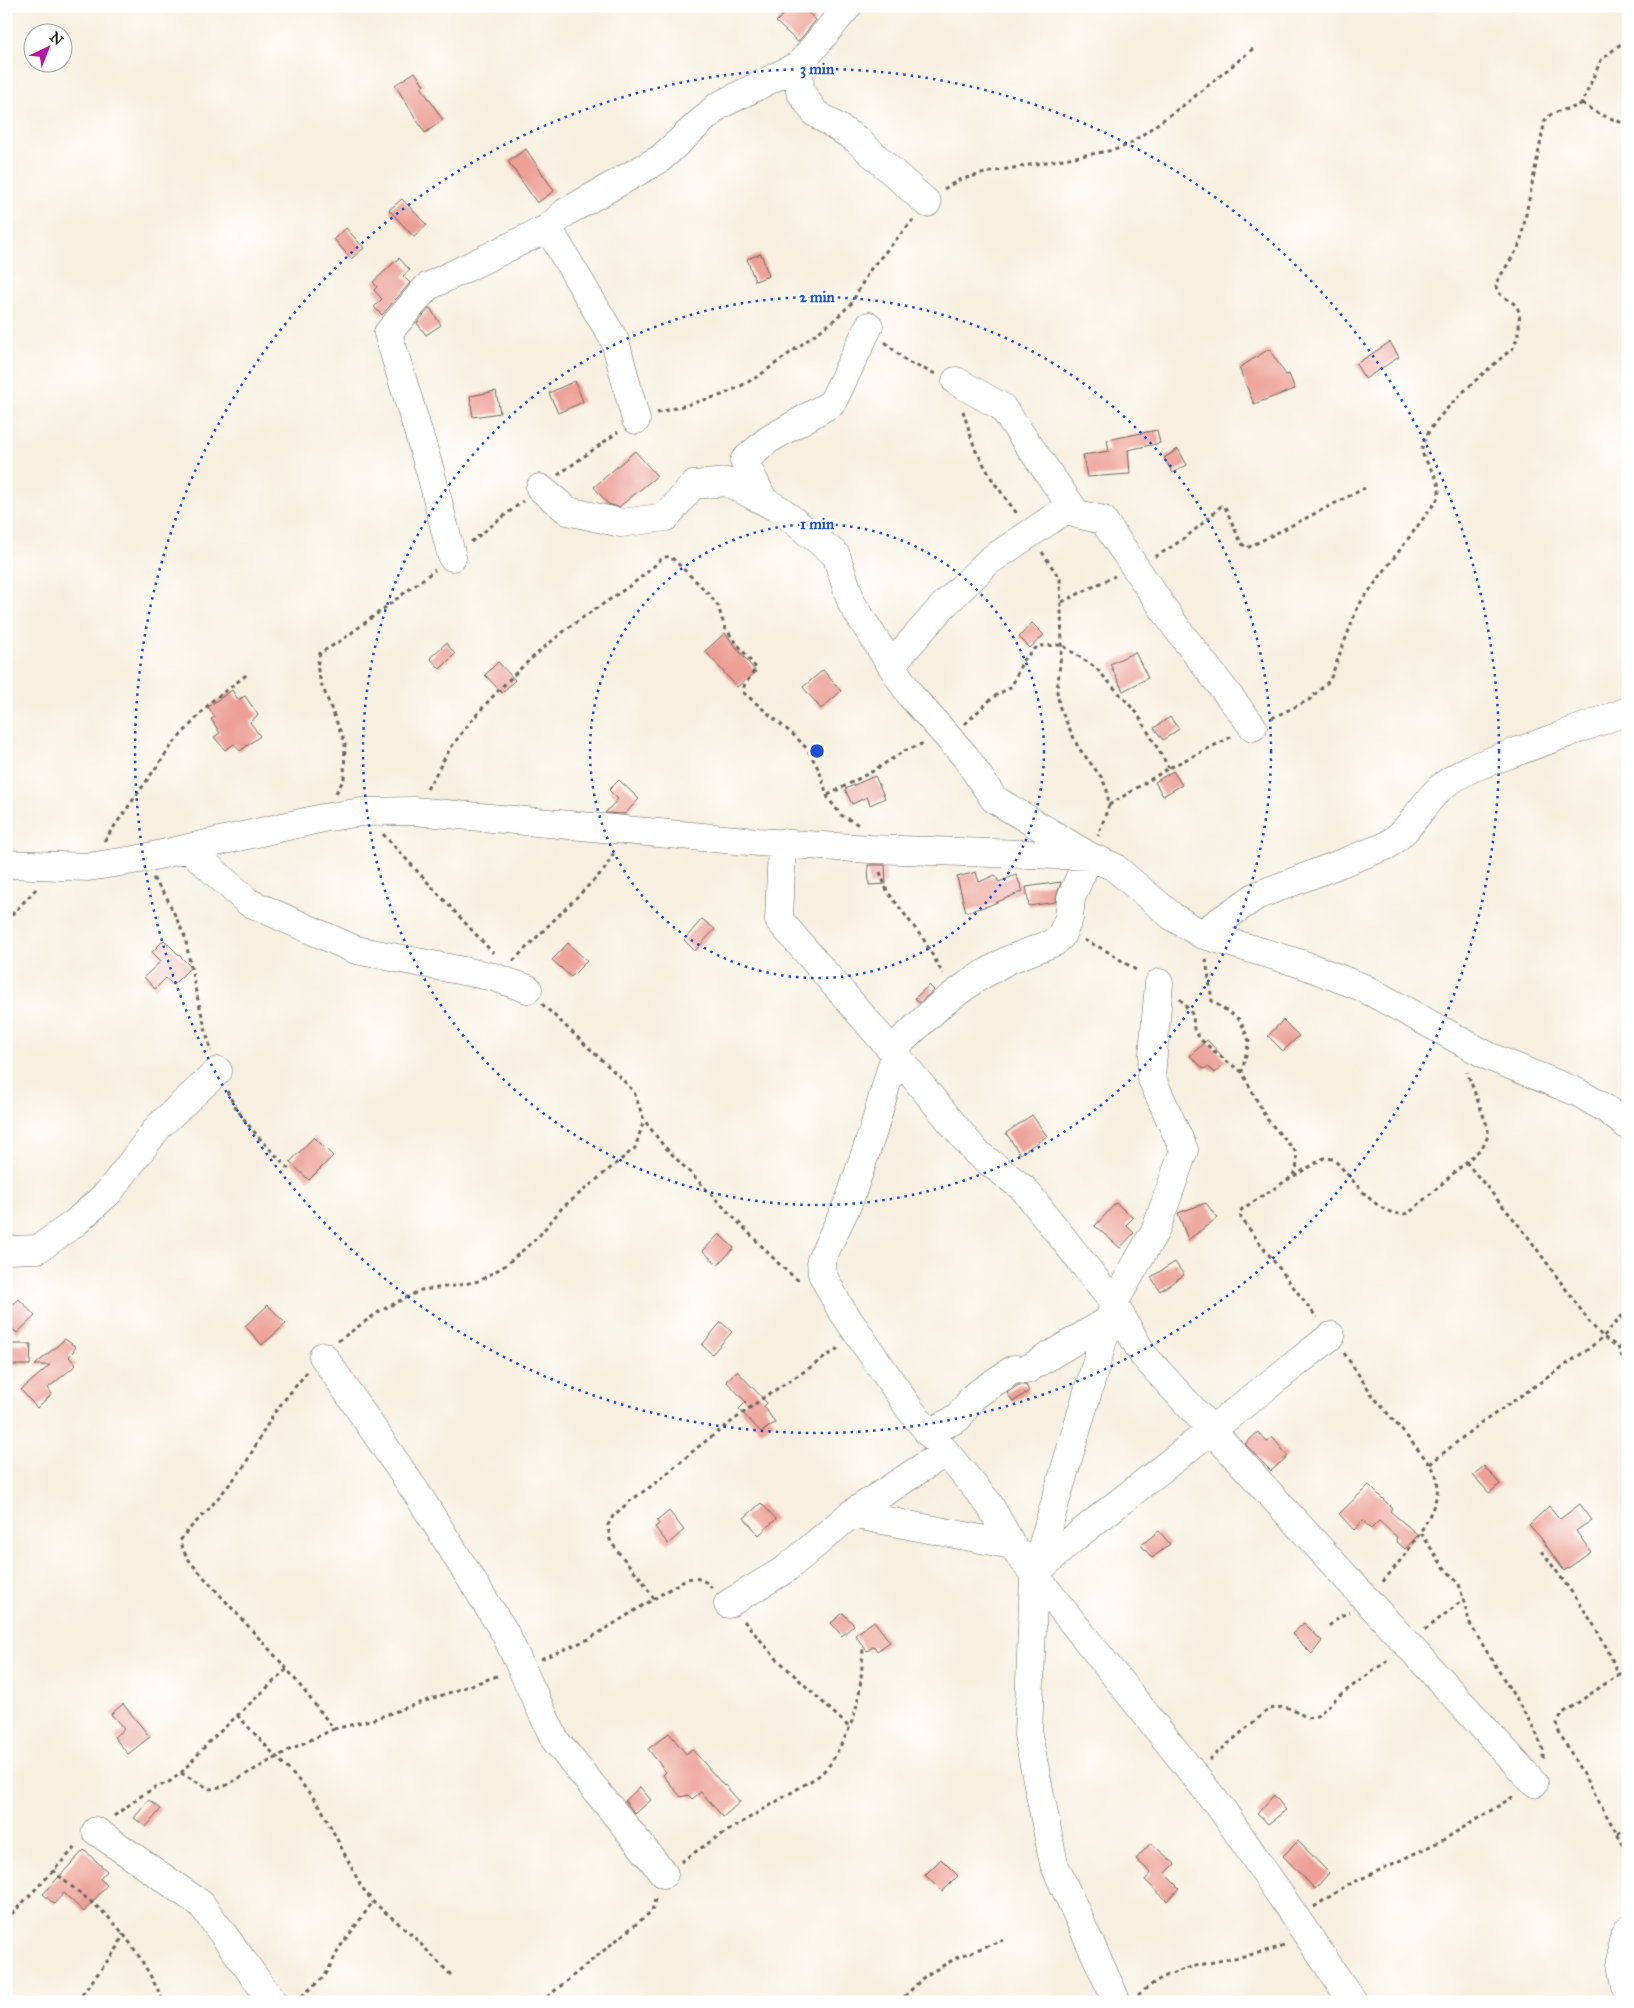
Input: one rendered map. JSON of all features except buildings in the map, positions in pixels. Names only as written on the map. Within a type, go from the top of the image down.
[{"type":"street","points":[[452,557],[430,474],[388,333],[427,287],[548,228],[566,212],[660,159],[718,106],[799,65],[848,6]]},
{"type":"street","points":[[799,65],[800,91],[815,113],[856,139],[927,204]]},
{"type":"street","points":[[548,228],[615,341],[636,420]]},
{"type":"street","points":[[764,501],[744,461],[768,440],[832,403],[869,326]]},
{"type":"street","points":[[956,381],[1002,408],[1077,514],[1103,520],[1178,630],[1253,727]]},
{"type":"street","points":[[540,488],[568,511],[621,524],[666,517],[693,485],[727,482],[779,509],[836,555],[852,604],[911,696],[965,756],[994,799],[1090,856],[1114,867],[1174,917],[1201,934],[1302,964],[1364,988],[1490,1057],[1577,1092],[1606,1109],[1628,1126]]},
{"type":"street","points":[[891,665],[941,608],[989,561],[1071,506]]},
{"type":"street","points":[[1201,934],[1256,896],[1386,846],[1397,839],[1413,823],[1437,790],[1449,780],[1472,768],[1628,711]]},
{"type":"street","points":[[6,864],[88,867],[189,849],[324,818],[362,812],[414,811],[782,844],[870,849],[1090,856]]},
{"type":"street","points":[[782,844],[779,920],[895,1054],[976,1152],[1024,1188],[1111,1312],[1143,1354],[1534,1783]]},
{"type":"street","points":[[189,849],[248,902],[356,950],[494,977],[528,989]]},
{"type":"street","points":[[1090,856],[1071,898],[1069,918],[1062,936],[1055,942],[1008,960],[974,980],[940,1005],[898,1044],[873,1131],[849,1201],[821,1260],[822,1274],[859,1334],[937,1443],[989,1504],[1012,1544],[1034,1574],[1223,1811],[1353,2002]]},
{"type":"street","points":[[1124,2000],[1054,1864],[1028,1735],[1034,1574],[1111,1312],[1156,1229],[1184,1150],[1151,1078],[1159,984]]},
{"type":"street","points":[[6,1250],[38,1250],[75,1223],[109,1192],[159,1126],[218,1071]]},
{"type":"street","points":[[728,1604],[786,1569],[937,1443],[974,1396],[1014,1369],[1026,1370],[1111,1312]]},
{"type":"street","points":[[1034,1574],[1074,1538],[1331,1336]]},
{"type":"street","points":[[323,1356],[420,1498],[505,1633],[555,1740],[664,1874]]},
{"type":"street","points":[[851,1514],[1012,1544]]},
{"type":"street","points":[[96,1831],[201,1904],[273,2002]]},
{"type":"street","points":[[1628,1930],[1623,1938],[1621,1948],[1628,1996]]},
{"type":"path","points":[[1582,104],[1601,60],[1628,38]]},
{"type":"path","points":[[324,818],[344,778],[344,743],[321,683],[317,666],[320,653],[342,640],[540,488],[636,420],[677,406],[722,395],[739,387],[760,375],[832,322],[851,304],[869,271],[935,193],[959,180],[985,173],[1114,150],[1128,145],[1188,102],[1255,47]]},
{"type":"path","points":[[1109,805],[1169,768],[1309,700],[1330,680],[1358,606],[1437,500],[1439,484],[1423,456],[1422,447],[1428,431],[1464,390],[1513,348],[1517,342],[1517,306],[1499,294],[1496,283],[1518,248],[1521,239],[1545,120],[1549,114],[1555,111],[1582,104],[1597,113],[1628,125]]},
{"type":"path","points":[[1154,558],[1184,540],[1199,528],[1220,506],[1226,507],[1241,544],[1247,548],[1365,488]]},
{"type":"path","points":[[414,811],[452,747],[482,709],[523,665],[567,628],[624,590],[662,558],[670,556],[709,594],[718,606],[725,628],[756,668],[744,686],[744,693],[797,738],[808,750],[820,770],[828,798],[841,815],[858,823],[866,834],[887,891],[924,940],[942,972],[943,983],[940,1005]]},
{"type":"path","points":[[1062,602],[1120,574]]},
{"type":"path","points":[[1062,645],[1096,668],[1137,714],[1169,768]]},
{"type":"path","points":[[88,867],[120,817],[172,745],[212,701],[250,673]]},
{"type":"path","points":[[362,812],[500,960]]},
{"type":"path","points":[[627,831],[604,870],[506,967],[547,1009],[610,1066],[634,1092],[644,1120],[664,1145],[782,1267],[801,1282]]},
{"type":"path","points":[[140,859],[167,898],[185,937],[206,1034],[218,1071],[235,1108],[260,1139],[291,1171]]},
{"type":"path","points":[[6,921],[57,866]]},
{"type":"path","points":[[1201,934],[1212,1001],[1240,1020],[1249,1041],[1242,1072],[1266,1118],[1295,1151],[1297,1160],[1296,1171],[1289,1179]]},
{"type":"path","points":[[1329,1626],[1339,1617],[1368,1601],[1421,1533],[1434,1502],[1437,1486],[1436,1475],[1430,1464],[1373,1396],[1331,1336],[1241,1218],[1240,1212],[1242,1208],[1304,1168],[1324,1158],[1333,1159],[1372,1200],[1389,1212],[1400,1215],[1409,1213],[1483,1147],[1488,1136],[1488,1128],[1474,1086],[1466,1069]]},
{"type":"path","points":[[334,1729],[287,1669],[191,1563],[182,1549],[180,1541],[244,1468],[274,1413],[307,1372],[337,1342],[380,1311],[421,1290],[479,1281],[506,1265],[538,1237],[562,1208],[635,1148],[644,1120]]},
{"type":"path","points":[[1466,1162],[1526,1234],[1591,1324],[1603,1337],[1618,1347],[1625,1364],[1628,1384]]},
{"type":"path","points":[[1430,1464],[1473,1429],[1587,1350],[1603,1337],[1628,1309]]},
{"type":"path","points":[[654,1599],[642,1580],[610,1540],[608,1525],[613,1516],[698,1447],[763,1398],[859,1334]]},
{"type":"path","points":[[1124,2000],[1170,1974],[1267,1952],[1302,1927],[1344,1887],[1443,1840],[1534,1783],[1544,1764],[1543,1750],[1535,1730],[1470,1624],[1459,1584],[1442,1565],[1421,1533]]},
{"type":"path","points":[[1542,1552],[1594,1629],[1614,1663],[1618,1675]]},
{"type":"path","points":[[540,1660],[589,1639],[686,1579],[696,1578],[706,1581],[774,1656],[850,1728]]},
{"type":"path","points":[[1194,1774],[1270,1709],[1282,1707],[1293,1709],[1307,1718],[1317,1716],[1340,1695],[1391,1658],[1464,1598]]},
{"type":"path","points":[[541,2002],[652,1911],[664,1874],[711,1841],[817,1777],[830,1766],[850,1728],[860,1695],[863,1648]]},
{"type":"path","points":[[6,1920],[81,1842],[141,1796],[169,1782],[181,1773],[237,1715],[287,1669]]},
{"type":"path","points":[[1628,1670],[1563,1713],[1557,1723],[1559,1732],[1628,1853]]},
{"type":"path","points":[[181,1773],[210,1789],[225,1786],[334,1729],[374,1719],[504,1674]]},
{"type":"path","points":[[237,1715],[320,1806],[361,1886],[373,1902],[409,1932],[451,1975]]},
{"type":"path","points":[[1617,1834],[1628,1828]]},
{"type":"path","points":[[54,1870],[104,1913],[123,1933],[140,1958],[164,2002]]},
{"type":"path","points":[[289,2002],[303,1995],[325,1976],[340,1947],[373,1902]]},
{"type":"path","points":[[78,2002],[118,1947],[123,1933]]},
{"type":"path","points":[[899,2002],[925,1976],[958,1957],[1003,1940]]}]
